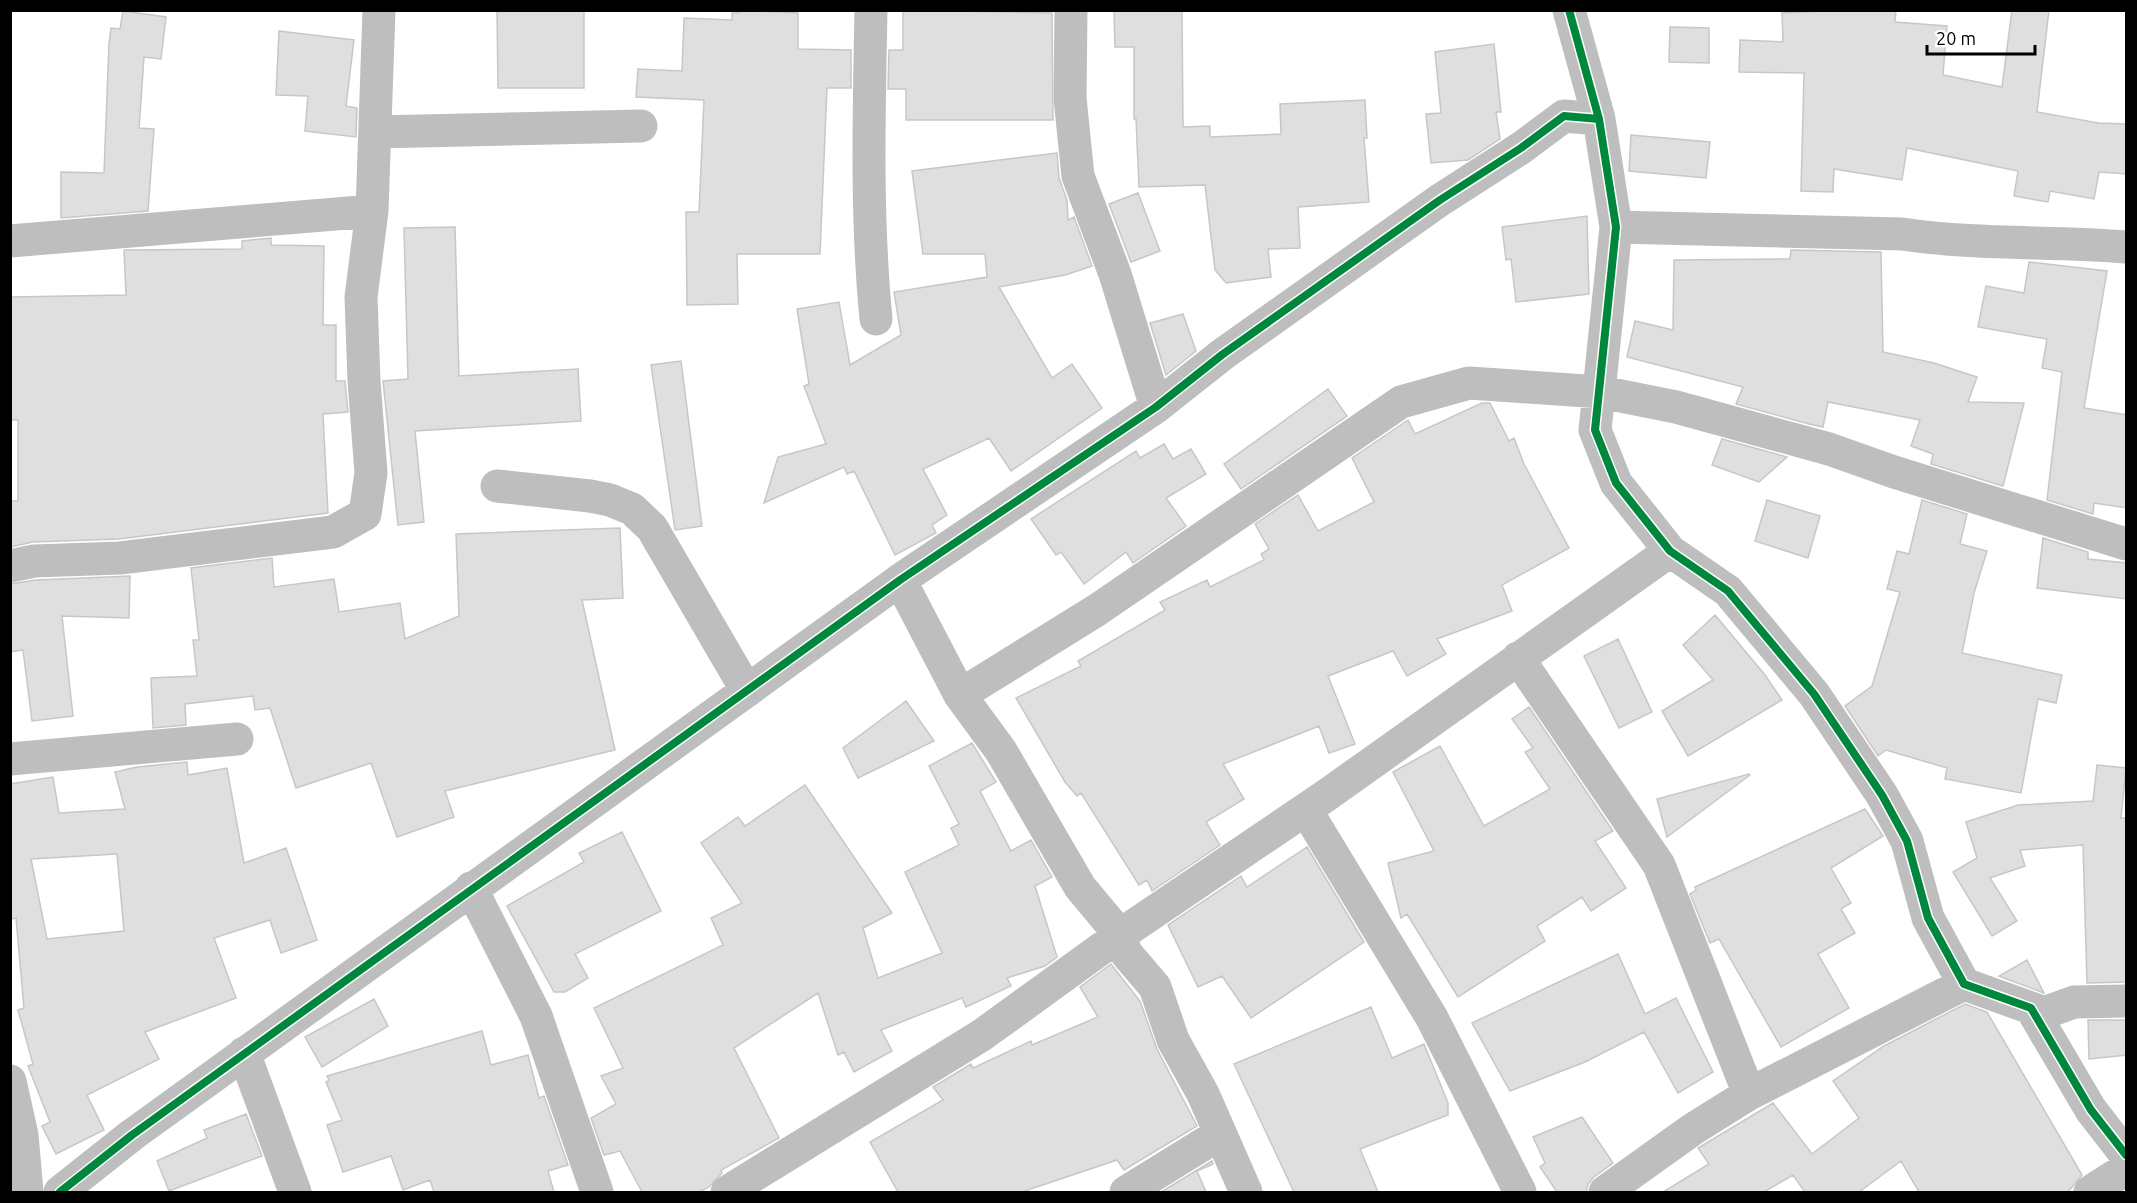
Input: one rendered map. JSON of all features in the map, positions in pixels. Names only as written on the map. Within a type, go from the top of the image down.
[{"type":"street","points":[[10,566],[34,561],[120,558],[333,532],[365,514],[371,473],[364,381],[362,297],[372,211],[379,10]]},
{"type":"street","points":[[871,10],[869,197],[870,255],[876,319]]},
{"type":"street","points":[[1071,10],[1070,98],[1078,177],[1115,274],[1156,407]]},
{"type":"street","points":[[1569,10],[1599,118],[1616,227],[1601,392],[1595,430],[1616,483],[1670,551],[1728,591],[1814,694],[1870,776],[1907,842],[1928,918],[1964,984],[2044,1013],[2074,1002],[2127,1001]]},
{"type":"street","points":[[60,1192],[132,1134],[471,888],[900,580],[1156,407],[1223,354],[1440,200],[1521,148],[1564,116],[1599,118]]},
{"type":"street","points":[[375,132],[641,126]]},
{"type":"street","points":[[10,241],[372,211]]},
{"type":"street","points":[[1616,227],[1902,234],[1940,240],[2060,242],[2127,247]]},
{"type":"street","points":[[960,695],[1097,610],[1401,402],[1469,383],[1601,392],[1676,407],[1829,449],[1894,472],[2127,544]]},
{"type":"street","points":[[497,486],[590,496],[632,509],[652,528],[747,691]]},
{"type":"street","points":[[727,1192],[982,1035],[1120,935],[1306,810],[1670,551]]},
{"type":"street","points":[[900,580],[960,695],[1001,751],[1080,887],[1120,935],[1126,953],[1155,987],[1173,1040],[1203,1094],[1246,1192]]},
{"type":"street","points":[[1518,658],[1659,865],[1749,1094]]},
{"type":"street","points":[[10,759],[237,739]]},
{"type":"street","points":[[1306,810],[1432,1017],[1520,1192]]},
{"type":"street","points":[[471,888],[536,1016],[597,1192]]},
{"type":"street","points":[[1605,1192],[1684,1136],[1749,1094],[1964,984]]},
{"type":"street","points":[[2031,1008],[2091,1110],[2127,1155]]},
{"type":"street","points":[[244,1053],[295,1192]]},
{"type":"street","points":[[10,1081],[22,1134],[27,1192]]},
{"type":"street","points":[[1126,1192],[1220,1134]]},
{"type":"street","points":[[2090,1192],[2127,1169]]},
{"type":"building","points":[[497,10],[584,10],[584,88],[498,88]]},
{"type":"building","points":[[739,10],[798,13],[798,49],[851,50],[851,88],[827,88],[820,254],[737,254],[738,304],[687,305],[686,212],[699,212],[704,100],[636,97],[638,69],[682,71],[684,18],[732,20],[732,13],[739,13]]},
{"type":"building","points":[[903,10],[1052,13],[1053,120],[906,120],[906,89],[888,89],[889,50],[903,50]]},
{"type":"building","points":[[1182,10],[1183,127],[1210,126],[1210,137],[1281,134],[1280,104],[1365,100],[1367,138],[1364,138],[1369,202],[1298,207],[1300,248],[1268,249],[1271,277],[1226,283],[1215,270],[1205,185],[1139,187],[1136,119],[1134,119],[1134,47],[1115,47],[1114,11]]},
{"type":"building","points":[[1896,10],[1895,22],[1947,26],[1943,75],[2002,87],[2012,10],[2049,10],[2037,112],[2098,123],[2127,124],[2127,174],[2099,172],[2094,199],[2050,191],[2048,202],[2014,196],[2018,171],[1907,148],[1902,180],[1834,169],[1833,192],[1801,191],[1804,73],[1739,72],[1740,40],[1783,42],[1782,13]]},
{"type":"building","points":[[123,11],[166,17],[161,59],[144,57],[139,128],[154,129],[148,211],[61,218],[61,172],[104,173],[109,43],[111,28],[120,29]]},
{"type":"building","points":[[1670,27],[1709,28],[1709,63],[1669,62]]},
{"type":"building","points":[[279,31],[354,40],[346,106],[357,108],[356,137],[305,131],[308,96],[276,95]]},
{"type":"building","points":[[1494,44],[1501,112],[1496,112],[1500,139],[1468,160],[1431,163],[1426,114],[1441,113],[1435,52]]},
{"type":"building","points":[[1631,135],[1710,142],[1706,178],[1629,171]]},
{"type":"building","points":[[1057,153],[1059,178],[1067,200],[1068,220],[1074,217],[1092,266],[1065,275],[999,287],[1052,378],[1072,364],[1102,408],[1011,471],[989,438],[923,469],[947,515],[932,525],[936,533],[895,555],[854,471],[847,474],[844,467],[764,503],[778,457],[826,444],[804,386],[809,384],[797,309],[839,302],[850,365],[901,335],[894,292],[987,277],[985,254],[923,254],[912,171]]},
{"type":"building","points":[[1138,193],[1160,251],[1131,262],[1109,204]]},
{"type":"building","points":[[1587,216],[1589,294],[1516,302],[1511,259],[1506,260],[1502,227]]},
{"type":"building","points":[[455,227],[459,376],[578,369],[581,421],[415,431],[424,522],[398,525],[383,381],[408,379],[404,228]]},
{"type":"building","points":[[271,238],[271,245],[324,246],[323,325],[336,325],[336,381],[345,381],[348,412],[323,414],[328,513],[119,539],[33,542],[10,547],[10,501],[18,501],[18,420],[10,420],[10,297],[126,295],[124,250],[242,249],[242,241]]},
{"type":"building","points":[[1791,250],[1881,252],[1883,352],[1934,363],[1977,377],[1968,402],[2024,403],[2003,486],[1931,464],[1933,454],[1911,446],[1920,420],[1828,402],[1823,427],[1809,424],[1736,404],[1743,387],[1627,357],[1635,321],[1673,330],[1674,260],[1790,259]]},
{"type":"building","points":[[2029,262],[2107,271],[2084,408],[2127,415],[2127,508],[2094,503],[2093,514],[2047,500],[2062,372],[2042,368],[2047,339],[1978,327],[1986,286],[2024,293]]},
{"type":"building","points":[[1183,314],[1196,351],[1166,375],[1150,323]]},
{"type":"building","points":[[681,361],[702,526],[675,530],[651,365]]},
{"type":"building","points":[[1328,389],[1347,416],[1241,489],[1224,464]]},
{"type":"building","points":[[1482,403],[1490,403],[1509,441],[1514,438],[1524,464],[1569,548],[1502,585],[1512,611],[1437,639],[1446,654],[1407,676],[1393,651],[1328,676],[1355,744],[1329,753],[1319,726],[1223,764],[1244,799],[1206,822],[1220,845],[1152,891],[1147,880],[1139,885],[1081,793],[1077,796],[1065,782],[1016,698],[1081,666],[1078,661],[1165,610],[1160,602],[1207,580],[1210,587],[1264,560],[1261,554],[1269,549],[1255,524],[1298,495],[1318,531],[1374,502],[1352,458],[1408,420],[1415,434]]},
{"type":"building","points":[[1722,439],[1787,457],[1759,482],[1712,465]]},
{"type":"building","points":[[1164,444],[1173,459],[1191,449],[1206,474],[1166,498],[1186,526],[1133,563],[1126,552],[1084,584],[1061,552],[1056,555],[1031,519],[1136,451],[1140,458]]},
{"type":"building","points":[[1767,500],[1820,516],[1808,558],[1755,541]]},
{"type":"building","points":[[1922,500],[1967,514],[1960,544],[1987,551],[1974,593],[1962,653],[2062,675],[2056,703],[2038,699],[2021,793],[1945,779],[1947,768],[1886,750],[1878,756],[1845,706],[1872,686],[1900,592],[1887,589],[1897,551],[1909,554]]},
{"type":"building","points":[[620,528],[623,598],[582,600],[615,750],[445,791],[454,817],[397,837],[371,763],[296,788],[270,708],[255,710],[253,696],[185,704],[186,725],[153,728],[151,678],[197,676],[193,640],[199,640],[191,568],[272,558],[274,587],[334,579],[339,612],[400,603],[405,639],[459,616],[456,534]]},
{"type":"building","points":[[2043,538],[2088,552],[2088,559],[2127,563],[2127,599],[2037,588]]},
{"type":"building","points":[[130,576],[129,618],[62,616],[73,716],[32,721],[23,650],[10,652],[10,584],[36,580]]},
{"type":"building","points":[[1715,615],[1765,675],[1782,700],[1688,756],[1662,711],[1713,680],[1683,645]]},
{"type":"building","points":[[1618,639],[1652,712],[1619,728],[1584,656]]},
{"type":"building","points":[[906,701],[934,741],[858,778],[843,748]]},
{"type":"building","points":[[1529,707],[1613,831],[1595,841],[1626,888],[1591,911],[1582,897],[1537,926],[1545,941],[1458,997],[1407,914],[1401,918],[1388,863],[1434,851],[1393,772],[1440,746],[1484,826],[1550,789],[1525,752],[1533,748],[1512,719]]},
{"type":"building","points":[[972,743],[996,782],[980,791],[1011,851],[1031,840],[1052,877],[1035,886],[1057,957],[1045,966],[1007,978],[1011,986],[966,1007],[962,998],[881,1030],[892,1051],[854,1072],[844,1052],[838,1055],[818,993],[734,1048],[779,1138],[721,1170],[722,1173],[709,1187],[699,1192],[642,1192],[620,1151],[604,1155],[591,1118],[616,1104],[601,1076],[623,1068],[594,1008],[723,945],[711,918],[742,903],[701,843],[738,817],[745,826],[805,785],[892,913],[863,928],[878,978],[942,953],[905,872],[959,845],[951,828],[959,824],[929,766]]},
{"type":"building","points":[[187,762],[188,775],[227,768],[244,863],[286,848],[317,940],[281,953],[270,920],[214,938],[236,998],[145,1032],[159,1059],[87,1095],[104,1130],[56,1154],[42,1126],[50,1122],[28,1066],[33,1064],[18,1010],[24,1008],[16,918],[10,919],[10,784],[53,777],[59,813],[125,809],[115,772],[137,767]],"holes":[[[117,854],[124,931],[47,939],[31,859]]]},
{"type":"building","points":[[2097,765],[2126,768],[2121,818],[2127,818],[2127,982],[2087,983],[2083,845],[2020,850],[2025,866],[1990,878],[2017,921],[1992,936],[1953,872],[1977,858],[1966,822],[2018,805],[2093,801]]},
{"type":"building","points":[[1750,775],[1667,837],[1657,799]]},
{"type":"building","points":[[1865,809],[1883,836],[1831,868],[1851,903],[1841,909],[1855,933],[1818,954],[1849,1008],[1781,1047],[1719,939],[1710,943],[1690,894],[1696,890],[1695,887]]},
{"type":"building","points":[[622,832],[661,911],[575,954],[588,978],[565,992],[554,992],[507,906],[584,862],[579,853]]},
{"type":"building","points":[[1307,847],[1364,942],[1251,1018],[1222,976],[1198,987],[1168,925],[1241,876],[1247,887]]},
{"type":"building","points":[[1618,954],[1645,1014],[1676,998],[1713,1072],[1678,1093],[1644,1032],[1585,1062],[1510,1091],[1472,1023]]},
{"type":"building","points":[[2027,960],[2044,993],[1999,976]]},
{"type":"building","points":[[1111,964],[1140,1001],[1157,1049],[1197,1126],[1124,1170],[1117,1160],[1022,1192],[898,1192],[870,1142],[943,1100],[933,1087],[971,1064],[973,1068],[1031,1041],[1032,1045],[1098,1017],[1080,987]]},
{"type":"building","points":[[374,999],[388,1026],[322,1067],[305,1037]]},
{"type":"building","points":[[1965,1004],[1987,1012],[2082,1175],[2068,1192],[1919,1192],[1901,1161],[1859,1192],[1805,1192],[1793,1175],[1764,1192],[1663,1192],[1709,1164],[1698,1148],[1773,1103],[1812,1154],[1859,1118],[1833,1081],[1884,1046]]},
{"type":"building","points":[[1371,1007],[1392,1058],[1424,1044],[1448,1103],[1448,1115],[1360,1149],[1378,1192],[1294,1192],[1234,1064]]},
{"type":"building","points":[[2088,1020],[2127,1020],[2127,1055],[2089,1059]]},
{"type":"building","points":[[482,1031],[491,1065],[528,1055],[539,1098],[544,1096],[568,1165],[548,1171],[554,1192],[434,1192],[430,1180],[403,1190],[391,1156],[343,1172],[327,1125],[342,1120],[326,1082],[329,1080],[327,1076]]},
{"type":"building","points":[[246,1114],[262,1156],[169,1191],[157,1161],[207,1138],[204,1130]]},
{"type":"building","points":[[1582,1117],[1613,1163],[1594,1177],[1588,1184],[1586,1192],[1557,1192],[1540,1167],[1545,1163],[1533,1137]]},
{"type":"building","points":[[1212,1161],[1213,1164],[1197,1171],[1206,1192],[1161,1192]]},
{"type":"cycle path","points":[[1569,10],[1599,119],[1616,227],[1595,430],[1616,483],[1670,551],[1728,591],[1814,694],[1882,795],[1907,841],[1928,918],[1964,984],[2031,1008],[2091,1110],[2126,1155]]},
{"type":"cycle path","points":[[60,1192],[132,1135],[900,580],[1156,407],[1223,354],[1440,200],[1521,148],[1564,116],[1599,119]]}]
